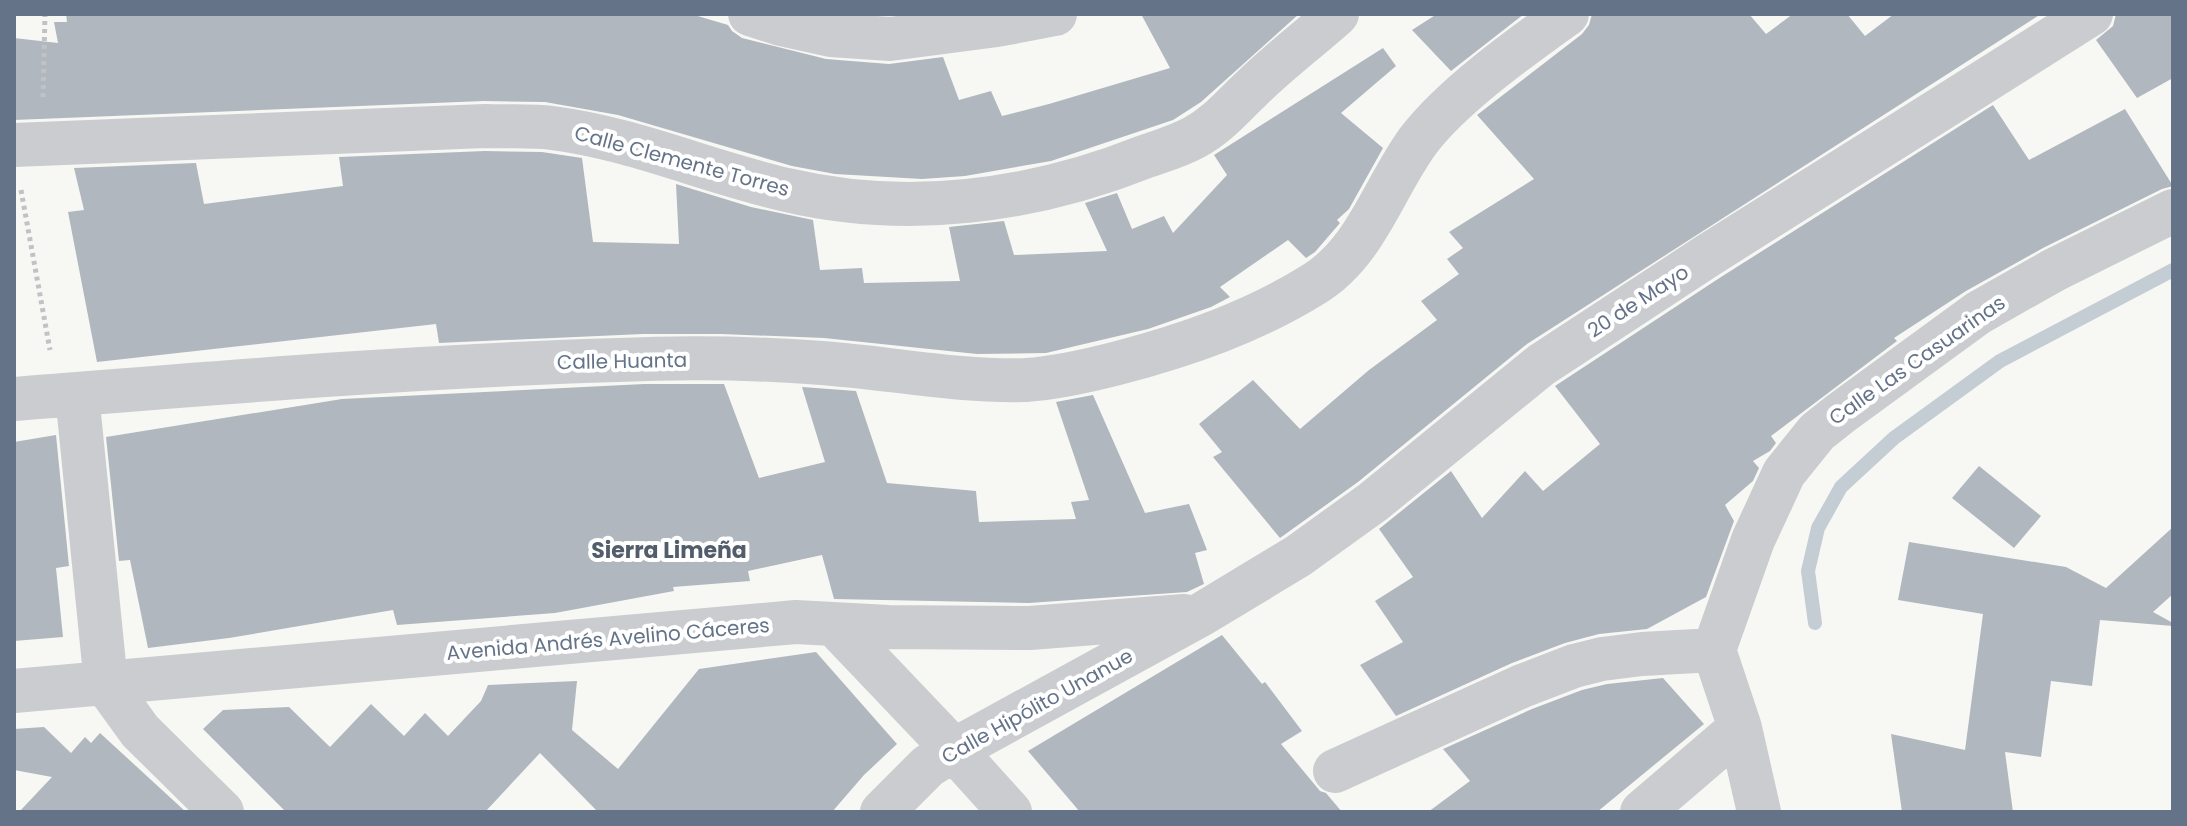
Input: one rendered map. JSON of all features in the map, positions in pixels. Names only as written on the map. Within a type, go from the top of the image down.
[{"type":"street","points":[[750,14],[831,35],[890,39],[1055,14]]},
{"type":"street","name":"Calle Clemente Torres","points":[[28,144],[485,126],[551,128],[600,138],[786,190],[836,199],[907,204],[959,202],[1003,197],[1080,180],[1195,137],[1228,114],[1250,90],[1337,14]]},
{"type":"street","name":"Calle Huanta","points":[[14,399],[64,377],[620,359],[819,363],[956,378],[1028,380],[1090,370],[1164,351],[1232,328],[1339,267],[1359,242],[1396,174],[1421,138],[1473,88],[1567,14]]},
{"type":"street","name":"20 de Mayo","points":[[1202,614],[1298,556],[1373,502],[1541,365],[1707,256],[2091,14]]},
{"type":"street","name":"Calle Las Casuarinas","points":[[1714,650],[1772,495],[1784,473],[1817,432],[1901,366],[1978,313],[2054,270],[2173,211]]},
{"type":"street","points":[[64,377],[106,684],[140,731],[222,812]]},
{"type":"street","name":"Avenida Andrés Avelino Cáceres","points":[[14,691],[796,622],[1030,628],[1202,614]]},
{"type":"street","name":"Calle Hipólito Unanue","points":[[882,812],[928,766],[1202,614]]},
{"type":"street","points":[[834,624],[1010,812]]},
{"type":"street","points":[[1335,771],[1482,703],[1574,666],[1642,654],[1714,650],[1740,728],[1759,812]]},
{"type":"street","points":[[1642,812],[1740,728]]},
{"type":"path","points":[[28,144],[45,14]]},
{"type":"path","points":[[21,192],[64,377]]},
{"type":"building","points":[[66,14],[691,14],[728,25],[742,38],[826,59],[889,64],[943,57],[959,100],[991,91],[1002,116],[1170,68],[1141,14],[1299,14],[1201,102],[1173,120],[1051,161],[965,176],[922,179],[835,174],[792,166],[618,115],[545,102],[484,101],[14,120],[14,38],[58,43],[54,22],[67,22]]},
{"type":"building","points":[[1437,14],[1524,14],[1451,71],[1412,30]]},
{"type":"building","points":[[1592,14],[1749,14],[1766,34],[1793,14],[1847,14],[1865,36],[1894,14],[2041,14],[1527,344],[1358,482],[1280,538],[1213,457],[1222,452],[1199,424],[1253,380],[1300,429],[1369,370],[1437,320],[1421,301],[1459,274],[1447,259],[1463,248],[1449,232],[1534,179],[1477,115],[1582,34]]},
{"type":"building","points":[[2116,14],[2173,14],[2173,78],[2137,98],[2096,40],[2113,26]]},
{"type":"building","points":[[1383,48],[1396,66],[1341,113],[1383,148],[1349,209],[1337,220],[1340,223],[1315,252],[1306,258],[1288,240],[1220,287],[1230,297],[1211,307],[1148,329],[1046,353],[977,354],[824,338],[721,334],[643,334],[439,343],[436,324],[97,362],[68,212],[84,210],[74,168],[196,163],[204,204],[343,186],[339,157],[485,151],[542,152],[582,158],[593,242],[679,244],[676,184],[751,207],[813,220],[820,270],[862,268],[864,283],[960,281],[949,227],[1004,221],[1014,255],[1107,251],[1085,203],[1117,193],[1132,229],[1164,216],[1173,233],[1227,175],[1214,155]]},
{"type":"building","points":[[1993,105],[2029,160],[2125,109],[2173,186],[2043,248],[1966,291],[1894,338],[1897,341],[1771,436],[1776,443],[1770,451],[1753,461],[1759,468],[1753,481],[1725,505],[1734,521],[1706,597],[1647,629],[1599,634],[1565,643],[1512,663],[1396,716],[1360,665],[1403,642],[1375,601],[1413,577],[1379,529],[1451,471],[1482,518],[1525,471],[1543,491],[1600,444],[1555,386]]},
{"type":"building","points":[[644,384],[724,384],[759,478],[825,462],[802,387],[856,391],[887,483],[976,491],[979,522],[1076,519],[1071,502],[1089,500],[1056,402],[1093,395],[1145,513],[1189,504],[1207,550],[1195,553],[1204,584],[1187,592],[1029,603],[834,599],[822,555],[748,571],[750,581],[673,587],[674,591],[555,613],[397,625],[393,610],[229,638],[148,648],[130,560],[119,561],[106,437],[342,399]]},
{"type":"building","points":[[56,435],[69,566],[56,568],[63,637],[14,641],[14,442]]},
{"type":"building","points":[[1979,466],[2041,516],[2014,548],[1952,498]]},
{"type":"building","points":[[2173,527],[2173,594],[2153,612],[2173,623],[2173,626],[2100,620],[2092,686],[2051,681],[2041,757],[2005,752],[2013,812],[1902,812],[1891,734],[1965,750],[1983,614],[1898,600],[1909,542],[2066,567],[2106,588]]},
{"type":"building","points":[[1222,635],[1262,684],[1265,682],[1302,731],[1281,744],[1342,812],[1080,812],[1028,751]]},
{"type":"building","points":[[816,652],[897,744],[864,775],[832,812],[598,812],[540,753],[485,812],[286,812],[203,729],[223,710],[289,707],[330,747],[371,704],[404,736],[425,713],[448,736],[481,701],[488,685],[577,681],[572,730],[618,769],[699,669]]},
{"type":"building","points":[[1663,678],[1704,724],[1597,812],[1428,812],[1470,781],[1443,749],[1582,690]]},
{"type":"building","points":[[44,727],[71,753],[85,737],[91,743],[100,733],[186,812],[19,812],[52,777],[14,770],[14,729]]},
{"type":"waterway","points":[[1815,623],[1808,571],[1818,528],[1841,487],[1894,438],[2000,361],[2173,270]]},
{"type":"district","name":"Sierra Limeña","points":[[669,550]]}]
